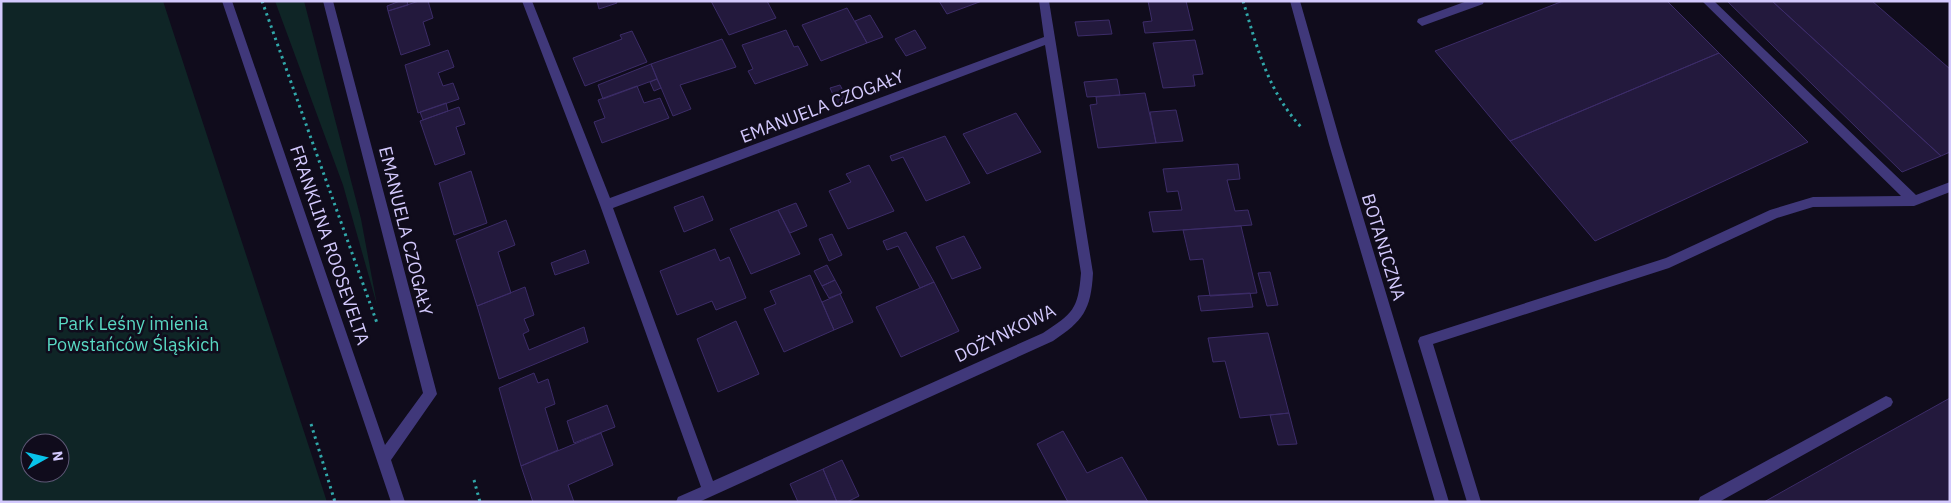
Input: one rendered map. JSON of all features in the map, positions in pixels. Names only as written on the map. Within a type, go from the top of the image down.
[{"type":"street","name":"FRANKLINA ROOSEVELTA","points":[[227,1],[398,502]]},
{"type":"street","name":"EMANUELA CZOGAŁY","points":[[328,1],[430,394],[384,458]]},
{"type":"street","points":[[527,1],[606,205],[709,490]]},
{"type":"street","name":"DOŻYNKOWA","points":[[683,502],[1048,337],[1076,318],[1086,298],[1087,273],[1044,1]]},
{"type":"street","name":"BOTANICZNA","points":[[1295,1],[1335,144],[1442,502]]},
{"type":"street","points":[[1422,22],[1479,1]]},
{"type":"street","points":[[1706,1],[1914,201]]},
{"type":"street","name":"EMANUELA CZOGAŁY","points":[[606,205],[1050,39]]},
{"type":"street","points":[[1474,502],[1425,341],[1670,263],[1774,214],[1813,202],[1914,201],[1950,187]]},
{"type":"street","points":[[1705,502],[1886,402]]},
{"type":"path","points":[[262,1],[377,322]]},
{"type":"path","points":[[1243,1],[1270,83],[1288,115],[1312,136],[1335,144]]},
{"type":"path","points":[[311,424],[335,502]]},
{"type":"path","points":[[474,480],[480,502]]},
{"type":"green space","name":"Park Leśny imienia Powstańców Śląskich","points":[[1,1],[163,1],[327,502],[1,502]]},
{"type":"green space","points":[[275,1],[304,1],[361,219],[377,305],[343,185]]},
{"type":"building","points":[[400,1],[407,1],[408,5],[388,11],[387,6]]},
{"type":"building","points":[[419,1],[428,1],[433,18],[423,22],[430,45],[401,55],[388,11]]},
{"type":"building","points":[[597,1],[616,1],[617,3],[599,9]]},
{"type":"building","points":[[711,1],[767,1],[776,18],[729,35]]},
{"type":"building","points":[[939,1],[982,1],[947,14]]},
{"type":"building","points":[[1148,1],[1186,1],[1193,30],[1145,33],[1143,22],[1152,21]]},
{"type":"building","points":[[1563,1],[1667,1],[1719,53],[1510,141],[1435,51]]},
{"type":"building","points":[[1727,1],[1772,1],[1941,156],[1902,172]]},
{"type":"building","points":[[1772,1],[1872,1],[1950,69],[1950,152],[1941,156]]},
{"type":"building","points":[[847,8],[867,43],[821,61],[802,25]]},
{"type":"building","points":[[870,15],[883,37],[867,43],[855,21]]},
{"type":"building","points":[[1109,20],[1112,34],[1078,36],[1075,22]]},
{"type":"building","points":[[786,30],[794,47],[798,46],[808,65],[755,84],[748,71],[753,69],[742,45]]},
{"type":"building","points":[[915,30],[926,48],[906,56],[895,39]]},
{"type":"building","points":[[632,31],[647,62],[585,86],[573,58],[622,39],[620,35]]},
{"type":"building","points":[[722,39],[736,67],[680,85],[691,109],[673,116],[651,64]]},
{"type":"building","points":[[1195,40],[1203,74],[1193,75],[1195,86],[1163,88],[1153,43]]},
{"type":"building","points":[[448,50],[454,67],[438,73],[443,86],[453,83],[459,99],[418,113],[405,65]]},
{"type":"building","points":[[1719,53],[1808,142],[1595,241],[1510,141]]},
{"type":"building","points":[[651,64],[657,79],[603,99],[598,85]]},
{"type":"building","points":[[657,79],[661,88],[654,91],[650,82]]},
{"type":"building","points":[[1117,79],[1120,95],[1087,97],[1084,82]]},
{"type":"building","points":[[840,85],[849,102],[838,106],[830,88]]},
{"type":"building","points":[[637,86],[644,103],[660,98],[669,118],[602,143],[594,122],[605,118],[598,100]]},
{"type":"building","points":[[1145,93],[1156,143],[1098,148],[1090,105],[1097,104],[1096,97]]},
{"type":"building","points":[[446,103],[448,111],[423,120],[420,112]]},
{"type":"building","points":[[459,107],[465,124],[456,127],[465,154],[435,165],[420,121]]},
{"type":"building","points":[[1176,110],[1183,141],[1156,143],[1150,112]]},
{"type":"building","points":[[1016,113],[1041,152],[987,174],[963,134]]},
{"type":"building","points":[[945,136],[970,183],[926,201],[903,157],[892,161],[890,156]]},
{"type":"building","points":[[1238,164],[1240,179],[1227,180],[1235,211],[1248,210],[1252,225],[1153,232],[1149,212],[1182,210],[1178,191],[1167,192],[1163,169]]},
{"type":"building","points":[[869,165],[894,211],[848,229],[829,191],[851,182],[846,174]]},
{"type":"building","points":[[471,171],[487,223],[454,235],[439,183]]},
{"type":"building","points":[[703,196],[713,220],[684,232],[674,207]]},
{"type":"building","points":[[796,203],[807,226],[790,233],[778,210]]},
{"type":"building","points":[[778,210],[800,254],[751,274],[730,229]]},
{"type":"building","points":[[506,220],[515,245],[498,252],[511,293],[477,306],[456,240]]},
{"type":"building","points":[[1241,226],[1257,293],[1210,296],[1203,259],[1190,260],[1183,230]]},
{"type":"building","points":[[906,232],[934,282],[920,288],[898,246],[887,250],[883,241]]},
{"type":"building","points":[[832,234],[842,255],[829,261],[819,239]]},
{"type":"building","points":[[964,236],[981,268],[952,279],[936,247]]},
{"type":"building","points":[[715,249],[720,261],[729,257],[746,298],[716,310],[712,301],[677,315],[660,271]]},
{"type":"building","points":[[585,250],[589,263],[555,275],[551,263]]},
{"type":"building","points":[[827,265],[835,280],[822,286],[814,271]]},
{"type":"building","points":[[1270,272],[1278,305],[1267,306],[1258,273]]},
{"type":"building","points":[[810,275],[834,330],[784,352],[764,309],[776,304],[770,291]]},
{"type":"building","points":[[835,280],[842,293],[829,298],[822,286]]},
{"type":"building","points":[[934,282],[959,331],[901,357],[876,307]]},
{"type":"building","points":[[525,287],[534,315],[524,319],[529,331],[523,334],[529,350],[584,327],[588,342],[499,379],[477,306]]},
{"type":"building","points":[[1250,293],[1253,307],[1201,311],[1198,296]]},
{"type":"building","points":[[840,294],[853,322],[834,330],[822,302]]},
{"type":"building","points":[[736,321],[759,374],[718,392],[697,339]]},
{"type":"building","points":[[1268,333],[1289,413],[1240,418],[1225,361],[1213,362],[1208,338]]},
{"type":"building","points":[[534,373],[538,383],[548,379],[555,404],[545,408],[558,450],[521,466],[499,388]]},
{"type":"building","points":[[1950,398],[1950,502],[1764,502],[1853,452]]},
{"type":"building","points":[[607,405],[615,427],[574,443],[567,421]]},
{"type":"building","points":[[1289,413],[1297,444],[1278,445],[1270,415]]},
{"type":"building","points":[[1063,431],[1087,473],[1122,457],[1148,502],[1068,502],[1037,444]]},
{"type":"building","points":[[601,433],[613,465],[568,485],[574,502],[533,502],[521,466]]},
{"type":"building","points":[[842,460],[859,496],[847,502],[837,502],[823,469]]},
{"type":"building","points":[[823,469],[837,502],[798,502],[790,484]]}]
